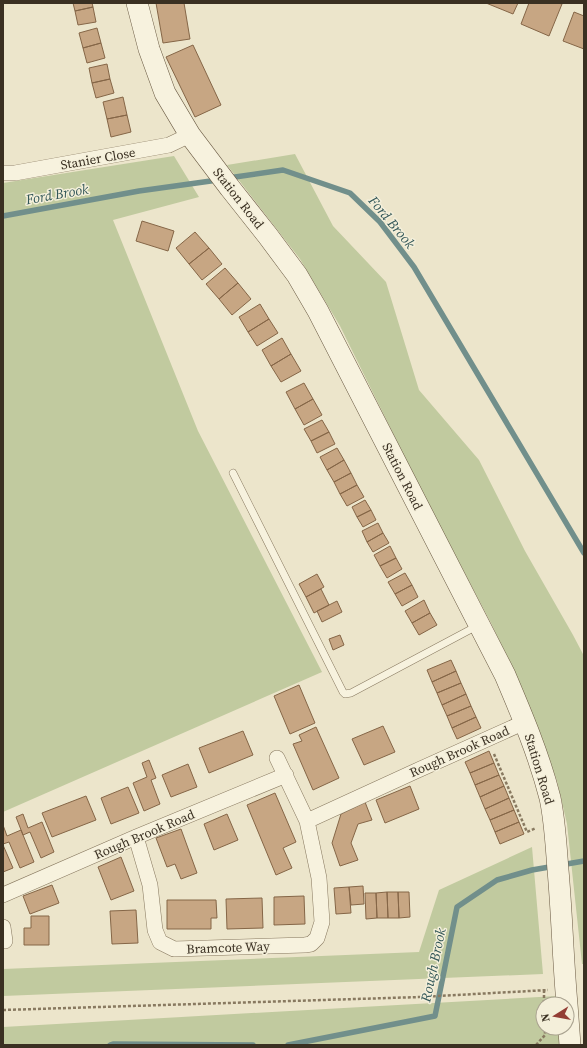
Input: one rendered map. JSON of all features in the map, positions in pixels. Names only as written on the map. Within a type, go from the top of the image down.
[{"type":"street","name":"Station Road","points":[[137,3],[149,49],[165,93],[190,135],[268,236],[296,275],[318,311],[505,675],[539,760],[550,799],[554,822],[567,996]]},
{"type":"street","name":"Stanier Close","points":[[3,173],[169,145],[190,135]]},
{"type":"street","name":"Rough Brook Road","points":[[307,821],[416,770],[525,722]]},
{"type":"street","points":[[277,758],[307,821]]},
{"type":"street","name":"Rough Brook Road","points":[[3,895],[136,837],[286,775]]},
{"type":"street","name":"Bramcote Way","points":[[136,837],[150,885],[155,930],[160,942],[174,949],[305,945],[311,944],[317,938],[322,922],[320,878],[307,821]]},
{"type":"lane","points":[[233,473],[343,692],[346,694],[351,693],[479,625]]},
{"type":"path","points":[[494,754],[527,832],[535,829]]},
{"type":"path","points":[[3,1010],[420,997],[544,990],[544,996]]},
{"type":"path","points":[[536,1045],[544,1036]]},
{"type":"green space","points":[[295,154],[333,226],[386,282],[419,390],[479,460],[525,551],[584,656],[584,964],[582,964],[567,824],[557,781],[523,691],[491,623],[421,490],[340,326],[300,259],[227,165]]},
{"type":"green space","points":[[174,156],[199,197],[113,220],[198,431],[322,672],[3,812],[3,183]]},
{"type":"green space","points":[[532,847],[543,974],[3,996],[3,969],[419,952],[439,890]]},
{"type":"green space","points":[[535,997],[535,1036],[559,1036],[560,1045],[3,1045],[3,1027]]},
{"type":"building","points":[[73,3],[92,3],[93,7],[75,11]]},
{"type":"building","points":[[156,3],[184,3],[190,39],[163,43]]},
{"type":"building","points":[[486,3],[518,3],[513,14]]},
{"type":"building","points":[[529,3],[562,4],[549,36],[521,24]]},
{"type":"building","points":[[93,7],[96,22],[78,25],[75,11]]},
{"type":"building","points":[[574,12],[584,16],[584,49],[563,41]]},
{"type":"building","points":[[97,28],[101,43],[83,48],[79,33]]},
{"type":"building","points":[[101,43],[105,58],[87,63],[83,48]]},
{"type":"building","points":[[193,45],[221,105],[195,117],[166,57]]},
{"type":"building","points":[[107,64],[110,79],[92,83],[89,68]]},
{"type":"building","points":[[110,79],[114,93],[96,98],[92,83]]},
{"type":"building","points":[[123,97],[127,115],[107,119],[103,102]]},
{"type":"building","points":[[127,115],[131,132],[111,137],[107,119]]},
{"type":"building","points":[[142,221],[174,231],[168,251],[136,241]]},
{"type":"building","points":[[195,232],[209,248],[189,264],[176,248]]},
{"type":"building","points":[[209,248],[222,264],[202,280],[189,264]]},
{"type":"building","points":[[225,268],[238,283],[219,299],[206,284]]},
{"type":"building","points":[[238,283],[251,299],[232,315],[219,299]]},
{"type":"building","points":[[260,304],[269,319],[248,332],[239,317]]},
{"type":"building","points":[[269,319],[278,333],[257,346],[248,332]]},
{"type":"building","points":[[282,338],[291,354],[271,366],[262,350]]},
{"type":"building","points":[[291,354],[301,371],[281,382],[271,366]]},
{"type":"building","points":[[304,383],[313,399],[295,409],[286,392]]},
{"type":"building","points":[[313,399],[322,415],[304,425],[295,409]]},
{"type":"building","points":[[322,420],[329,432],[311,441],[304,429]]},
{"type":"building","points":[[329,432],[335,444],[317,453],[311,441]]},
{"type":"building","points":[[337,448],[344,460],[327,470],[320,457]]},
{"type":"building","points":[[344,460],[351,473],[334,482],[327,470]]},
{"type":"building","points":[[351,473],[357,485],[340,494],[334,482]]},
{"type":"building","points":[[357,485],[364,497],[347,506],[340,494]]},
{"type":"building","points":[[365,500],[371,510],[357,517],[352,507]]},
{"type":"building","points":[[371,510],[376,520],[363,527],[357,517]]},
{"type":"building","points":[[378,523],[383,533],[367,542],[362,531]]},
{"type":"building","points":[[383,533],[389,543],[373,552],[367,542]]},
{"type":"building","points":[[390,546],[396,558],[380,566],[374,555]]},
{"type":"building","points":[[396,558],[402,569],[387,578],[380,566]]},
{"type":"building","points":[[405,573],[412,585],[395,594],[388,582]]},
{"type":"building","points":[[317,574],[324,587],[306,597],[299,584]]},
{"type":"building","points":[[412,585],[418,597],[402,606],[395,594]]},
{"type":"building","points":[[321,589],[329,605],[314,613],[306,597]]},
{"type":"building","points":[[424,600],[430,613],[412,623],[405,611]]},
{"type":"building","points":[[337,601],[342,612],[322,622],[317,611]]},
{"type":"building","points":[[430,613],[437,625],[419,635],[412,623]]},
{"type":"building","points":[[340,635],[344,645],[333,650],[329,639]]},
{"type":"building","points":[[451,660],[456,671],[432,682],[427,670]]},
{"type":"building","points":[[456,671],[461,683],[437,693],[432,682]]},
{"type":"building","points":[[461,683],[466,694],[442,705],[437,693]]},
{"type":"building","points":[[299,685],[315,723],[290,734],[274,696]]},
{"type":"building","points":[[466,694],[471,706],[447,716],[442,705]]},
{"type":"building","points":[[471,706],[476,717],[452,728],[447,716]]},
{"type":"building","points":[[476,717],[481,728],[457,739],[452,728]]},
{"type":"building","points":[[383,726],[395,752],[364,765],[352,739]]},
{"type":"building","points":[[316,727],[339,778],[313,790],[293,744],[302,741],[299,735]]},
{"type":"building","points":[[243,731],[253,755],[209,773],[199,748]]},
{"type":"building","points":[[489,751],[494,763],[470,773],[465,762]]},
{"type":"building","points":[[149,760],[156,778],[151,780],[160,804],[144,811],[133,783],[147,777],[142,763]]},
{"type":"building","points":[[494,763],[499,775],[475,785],[470,773]]},
{"type":"building","points":[[188,764],[197,787],[171,797],[162,775]]},
{"type":"building","points":[[499,775],[504,786],[480,797],[475,785]]},
{"type":"building","points":[[410,786],[419,809],[385,823],[376,800]]},
{"type":"building","points":[[504,786],[509,798],[485,809],[480,797]]},
{"type":"building","points":[[128,787],[139,813],[111,824],[101,798]]},
{"type":"building","points":[[275,793],[296,842],[283,848],[292,868],[276,875],[247,805]]},
{"type":"building","points":[[86,796],[96,820],[52,837],[42,813]]},
{"type":"building","points":[[509,798],[514,810],[490,820],[485,809]]},
{"type":"building","points":[[365,802],[372,820],[358,824],[351,843],[358,860],[340,866],[332,843],[341,814]]},
{"type":"building","points":[[514,810],[519,822],[495,832],[490,820]]},
{"type":"building","points":[[23,814],[28,828],[42,822],[54,852],[41,858],[30,832],[23,835],[16,817]]},
{"type":"building","points":[[227,814],[238,840],[214,850],[204,824]]},
{"type":"building","points":[[519,822],[524,834],[500,844],[495,832]]},
{"type":"building","points":[[3,825],[7,836],[21,830],[34,862],[20,868],[9,842],[3,844]]},
{"type":"building","points":[[181,829],[197,873],[181,879],[175,864],[167,867],[156,838]]},
{"type":"building","points":[[3,845],[13,868],[3,872]]},
{"type":"building","points":[[121,857],[134,891],[111,900],[98,867]]},
{"type":"building","points":[[52,885],[59,903],[30,914],[23,896]]},
{"type":"building","points":[[363,886],[364,904],[351,905],[349,887]]},
{"type":"building","points":[[349,887],[351,913],[336,914],[334,888]]},
{"type":"building","points":[[387,892],[388,918],[377,918],[376,893]]},
{"type":"building","points":[[387,892],[398,892],[399,918],[388,918]]},
{"type":"building","points":[[398,892],[409,892],[410,917],[399,918]]},
{"type":"building","points":[[365,893],[376,893],[377,918],[366,919]]},
{"type":"building","points":[[304,896],[305,924],[274,925],[274,897]]},
{"type":"building","points":[[262,898],[263,928],[227,929],[226,899]]},
{"type":"building","points":[[167,900],[216,900],[217,918],[211,918],[211,929],[167,929]]},
{"type":"building","points":[[136,910],[138,943],[112,944],[110,911]]},
{"type":"building","points":[[31,916],[49,916],[49,945],[24,945],[24,928],[31,928]]},
{"type":"waterway","name":"Ford Brook","points":[[228,178],[283,170],[350,193],[380,222],[414,267],[584,553]]},
{"type":"waterway","name":"Ford Brook","points":[[3,216],[139,191],[218,180]]},
{"type":"waterway","name":"Rough Brook","points":[[288,1045],[435,1016],[457,907],[497,880],[532,870],[584,861]]},
{"type":"waterway","name":"Rough Brook","points":[[110,1045],[253,1045]]}]
